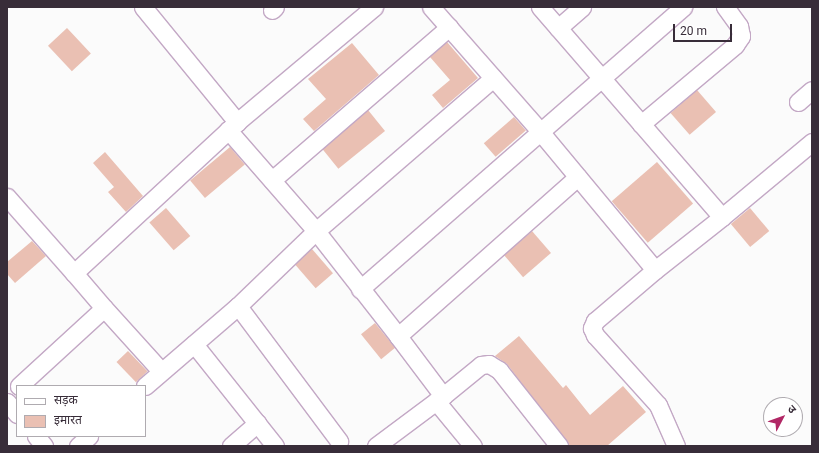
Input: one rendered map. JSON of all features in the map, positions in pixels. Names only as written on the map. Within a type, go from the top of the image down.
[{"type":"street","points":[[143,7],[272,180],[316,231],[398,336],[473,446]]},
{"type":"street","points":[[74,273],[232,126],[374,7]]},
{"type":"street","points":[[431,7],[540,132],[655,270]]},
{"type":"street","points":[[540,7],[722,217]]},
{"type":"street","points":[[558,28],[582,7]]},
{"type":"street","points":[[360,289],[540,132],[603,80],[683,7]]},
{"type":"street","points":[[641,124],[735,45],[741,36],[739,26],[725,7]]},
{"type":"street","points":[[272,180],[449,27]]},
{"type":"street","points":[[146,385],[238,306],[316,231],[493,78]]},
{"type":"street","points":[[798,102],[812,90]]},
{"type":"street","points":[[676,446],[658,405],[595,335],[592,328],[594,321],[812,142]]},
{"type":"street","points":[[398,336],[578,177]]},
{"type":"street","points":[[7,197],[161,371]]},
{"type":"street","points":[[238,306],[338,444]]},
{"type":"street","points":[[20,385],[104,308]]},
{"type":"street","points":[[194,344],[275,446]]},
{"type":"street","points":[[376,446],[440,399],[482,365],[489,364],[499,370],[559,446]]},
{"type":"street","points":[[7,397],[16,389]]},
{"type":"street","points":[[7,402],[16,413]]},
{"type":"street","points":[[231,446],[257,423]]},
{"type":"street","points":[[37,437],[44,446]]},
{"type":"street","points":[[78,446],[88,437]]},
{"type":"building","points":[[67,28],[91,54],[72,71],[48,46]]},
{"type":"building","points":[[447,42],[478,78],[443,108],[432,95],[450,80],[430,57]]},
{"type":"building","points":[[352,43],[379,75],[314,131],[303,119],[326,99],[308,79]]},
{"type":"building","points":[[697,90],[716,112],[690,135],[671,113]]},
{"type":"building","points":[[368,110],[385,131],[338,169],[321,148]]},
{"type":"building","points":[[514,117],[526,131],[496,157],[484,143]]},
{"type":"building","points":[[230,147],[245,165],[205,198],[190,180]]},
{"type":"building","points":[[105,152],[143,196],[126,212],[108,192],[114,187],[93,163]]},
{"type":"building","points":[[657,162],[693,204],[648,243],[612,201]]},
{"type":"building","points":[[166,208],[190,236],[174,250],[149,222]]},
{"type":"building","points":[[750,208],[769,231],[750,247],[731,224]]},
{"type":"building","points":[[532,231],[551,253],[523,277],[504,255]]},
{"type":"building","points":[[32,241],[46,256],[15,283],[7,274],[7,262]]},
{"type":"building","points":[[312,249],[333,273],[316,288],[295,264]]},
{"type":"building","points":[[375,323],[395,348],[381,359],[361,334]]},
{"type":"building","points":[[519,336],[563,388],[566,385],[590,415],[623,386],[646,412],[607,446],[569,446],[507,364],[495,356]]},
{"type":"building","points":[[128,351],[147,371],[136,382],[116,362]]}]
